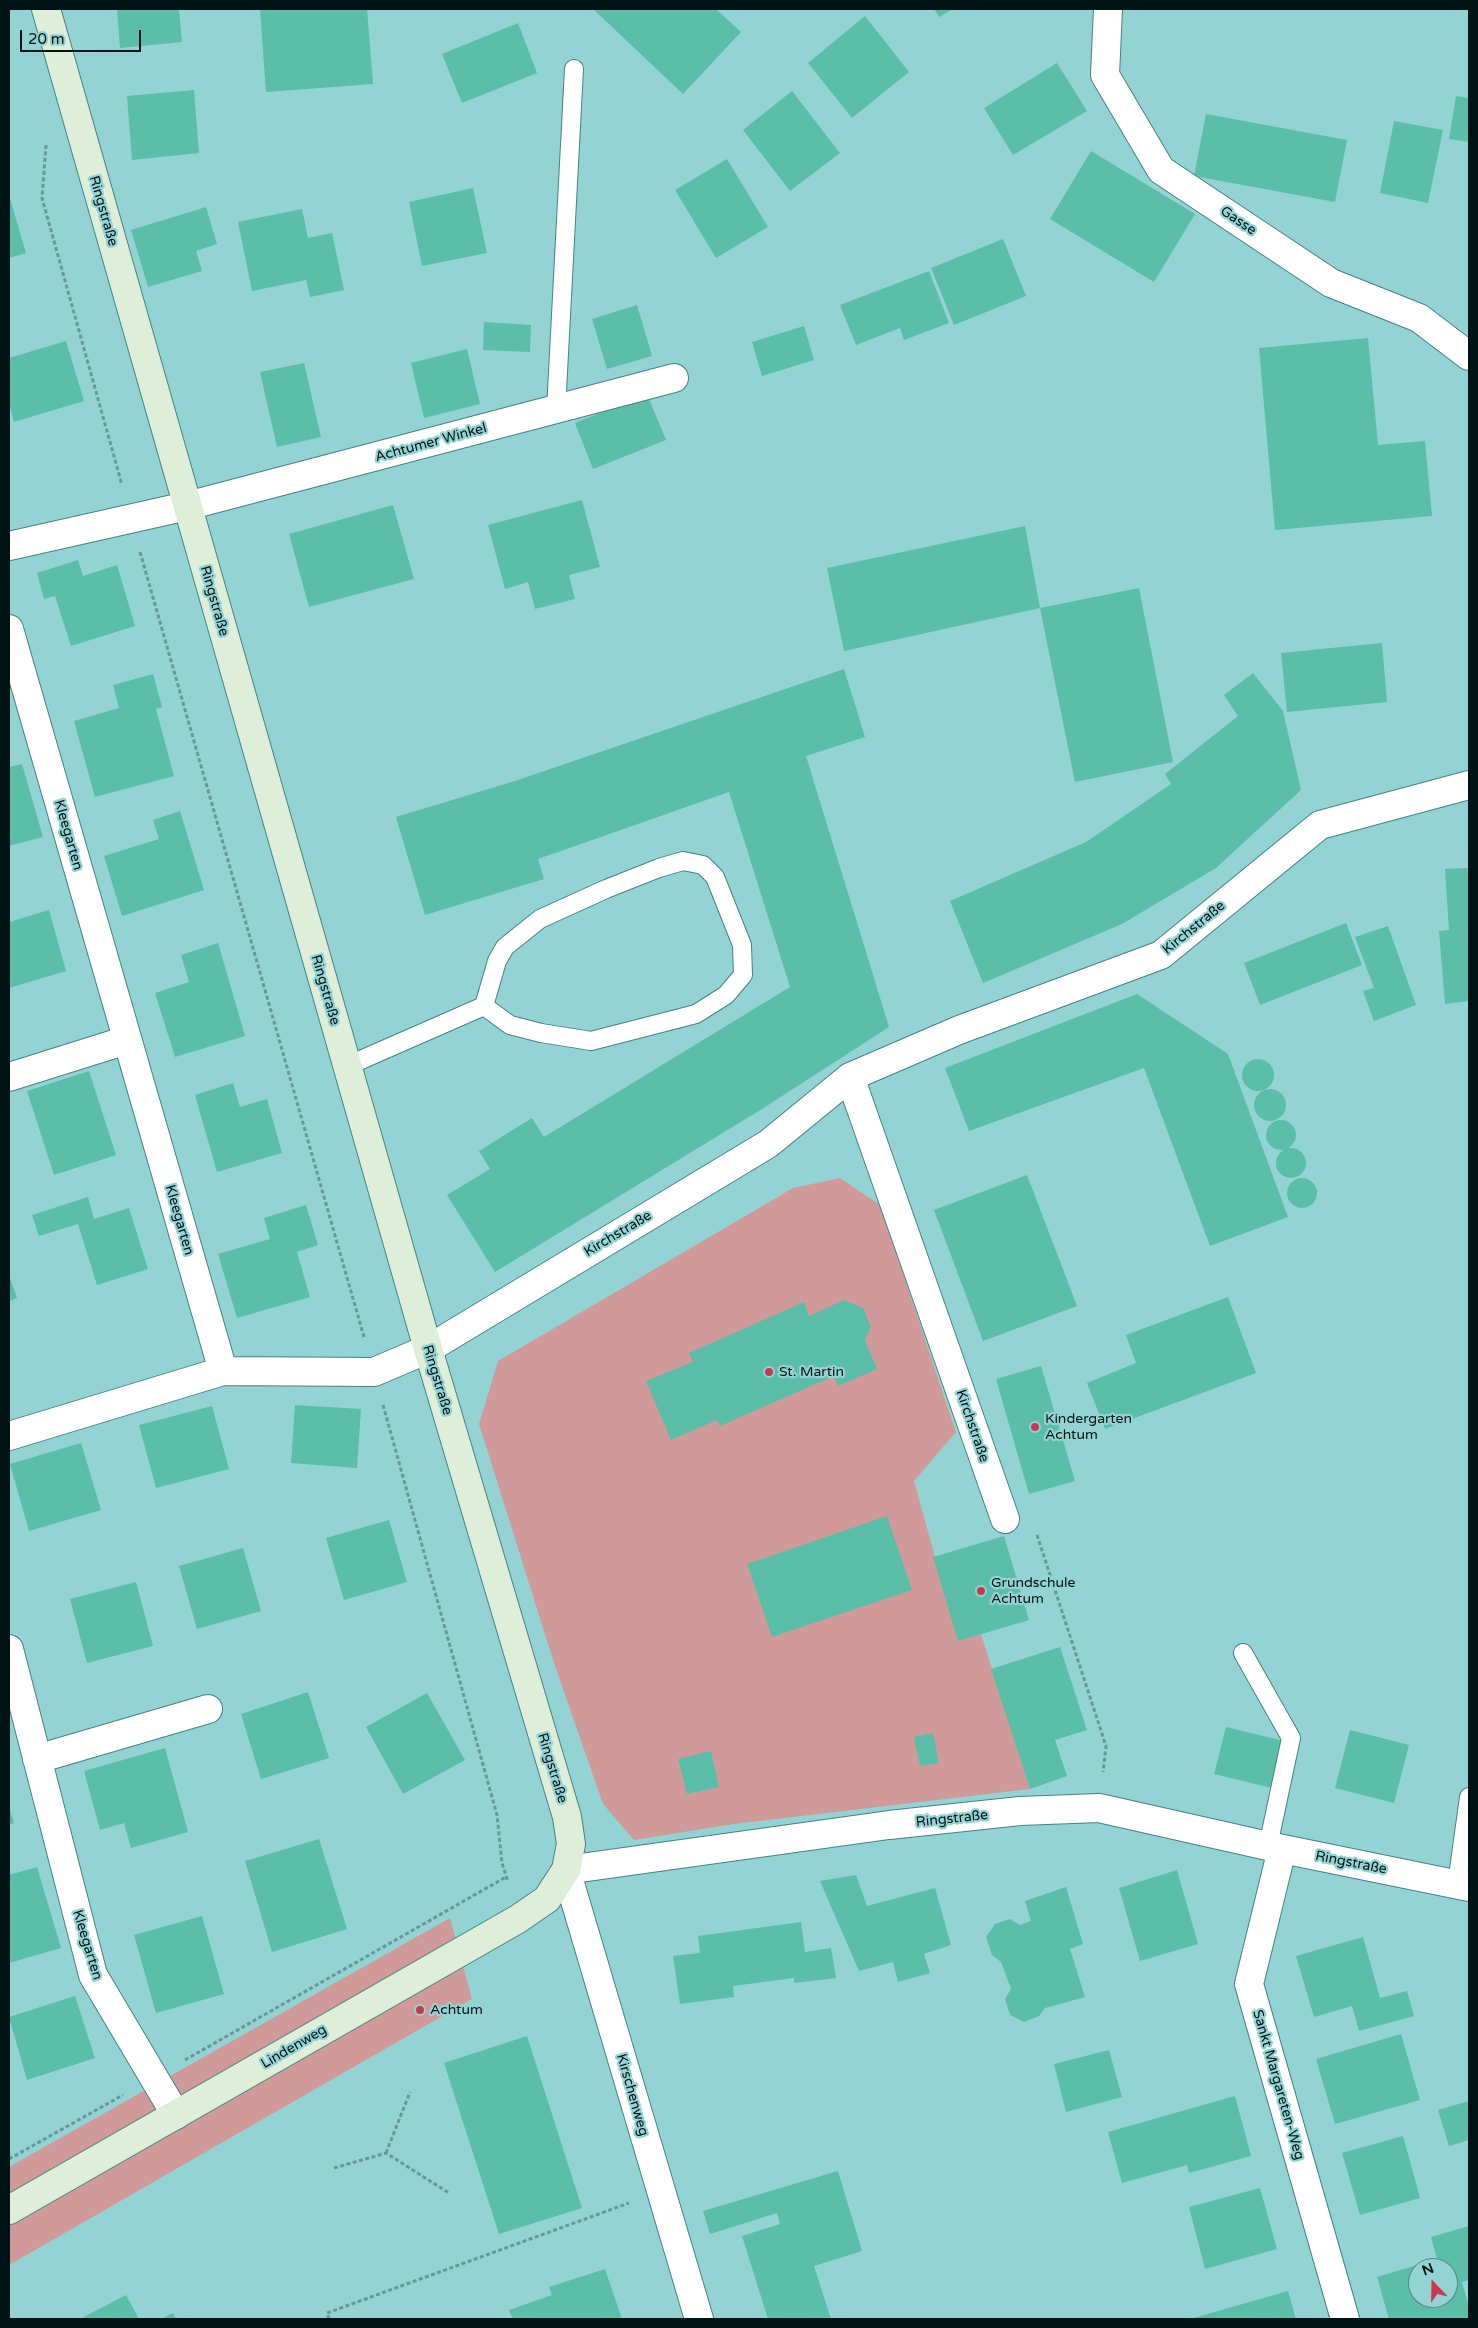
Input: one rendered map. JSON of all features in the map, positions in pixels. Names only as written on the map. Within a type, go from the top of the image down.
[{"type":"street","name":"Ringstraße","points":[[46,9],[428,1349],[567,1817],[571,1844],[566,1870],[889,1825],[1020,1811],[1099,1808],[1275,1848],[1463,1886]]},
{"type":"street","name":"Gasse","points":[[1108,9],[1105,75],[1161,170],[1331,283],[1419,318],[1469,356]]},
{"type":"street","name":"Achtumer Winkel","points":[[187,506],[674,378]]},
{"type":"street","points":[[9,546],[187,506]]},
{"type":"street","name":"Kleegarten","points":[[9,629],[223,1371]]},
{"type":"street","name":"Kirchstraße","points":[[374,1372],[428,1349],[768,1144],[850,1077],[959,1030],[1161,955],[1320,825],[1469,785]]},
{"type":"street","points":[[9,1077],[127,1040]]},
{"type":"street","name":"Kirchstraße","points":[[850,1077],[1005,1519]]},
{"type":"street","points":[[9,1436],[223,1371],[374,1372]]},
{"type":"street","name":"Kleegarten","points":[[9,1649],[93,1974],[176,2115]]},
{"type":"street","points":[[37,1759],[208,1709]]},
{"type":"street","name":"Sankt Margareten-Weg","points":[[1275,1848],[1249,1984],[1345,2319]]},
{"type":"street","name":"Lindenweg","points":[[9,2210],[518,1919],[547,1899],[566,1870]]},
{"type":"street","name":"Kirschenweg","points":[[566,1870],[699,2319]]},
{"type":"lane","points":[[556,410],[574,69]]},
{"type":"lane","points":[[683,861],[703,865],[715,877],[742,945],[743,975],[726,995],[696,1014],[591,1041],[541,1033],[510,1025],[484,1006],[496,961],[505,947],[540,919],[606,889],[659,868],[683,861]]},
{"type":"lane","points":[[347,1066],[484,1006]]},
{"type":"lane","points":[[1243,1652],[1291,1738],[1275,1848]]},
{"type":"lane","points":[[1463,1886],[1469,1797]]},
{"type":"path","points":[[46,142],[42,198],[131,520],[374,1372],[497,1815],[502,1863],[518,1919]]},
{"type":"path","points":[[1005,1519],[1037,1535],[1106,1746],[1099,1808]]},
{"type":"path","points":[[9,2160],[506,1877]]},
{"type":"path","points":[[386,2153],[410,2092]]},
{"type":"path","points":[[334,2168],[386,2153],[450,2193]]},
{"type":"path","points":[[329,2319],[327,2313],[660,2191]]},
{"type":"shaded area","points":[[840,1178],[880,1205],[956,1432],[914,1481],[958,1640],[981,1634],[1030,1789],[734,1824],[634,1840],[603,1804],[554,1663],[479,1424],[498,1361],[793,1188]]},
{"type":"shaded area","points":[[450,1918],[472,1999],[9,2265],[9,2167]]},
{"type":"building","points":[[117,9],[179,9],[182,42],[120,48]]},
{"type":"building","points":[[260,9],[367,9],[373,84],[266,92]]},
{"type":"building","points":[[593,9],[716,9],[741,32],[683,94]]},
{"type":"building","points":[[934,9],[953,9],[939,17]]},
{"type":"building","points":[[865,16],[909,72],[852,118],[808,63]]},
{"type":"building","points":[[518,23],[537,73],[462,103],[442,54]]},
{"type":"building","points":[[1057,63],[1087,111],[1013,155],[984,108]]},
{"type":"building","points":[[194,90],[199,153],[132,160],[127,96]]},
{"type":"building","points":[[792,91],[840,153],[790,191],[743,130]]},
{"type":"building","points":[[1456,96],[1469,98],[1469,142],[1449,139]]},
{"type":"building","points":[[1206,114],[1347,140],[1335,202],[1194,176]]},
{"type":"building","points":[[1394,121],[1443,130],[1428,203],[1380,193]]},
{"type":"building","points":[[1091,151],[1195,214],[1154,282],[1050,219]]},
{"type":"building","points":[[727,159],[768,227],[716,258],[675,190]]},
{"type":"building","points":[[473,188],[487,253],[422,266],[409,202]]},
{"type":"building","points":[[9,195],[26,253],[9,258]]},
{"type":"building","points":[[206,207],[217,244],[196,251],[202,271],[148,287],[131,230]]},
{"type":"building","points":[[302,209],[308,238],[332,233],[344,290],[310,297],[306,280],[252,291],[238,222]]},
{"type":"building","points":[[1003,239],[1026,296],[954,325],[931,268]]},
{"type":"building","points":[[929,271],[949,323],[904,340],[900,328],[856,345],[840,305]]},
{"type":"building","points":[[637,305],[652,356],[607,369],[592,319]]},
{"type":"building","points":[[484,322],[531,325],[530,352],[483,350]]},
{"type":"building","points":[[804,326],[814,360],[762,376],[752,342]]},
{"type":"building","points":[[1368,338],[1378,445],[1425,441],[1432,516],[1275,530],[1259,348]]},
{"type":"building","points":[[66,341],[84,401],[14,422],[9,403],[9,358]]},
{"type":"building","points":[[467,349],[480,404],[424,418],[411,363]]},
{"type":"building","points":[[304,363],[321,437],[277,447],[260,372]]},
{"type":"building","points":[[647,394],[666,440],[593,469],[575,423]]},
{"type":"building","points":[[582,500],[600,567],[569,575],[575,599],[535,609],[528,582],[505,589],[488,525]]},
{"type":"building","points":[[393,505],[414,579],[309,607],[289,534]]},
{"type":"building","points":[[1025,526],[1040,608],[844,651],[827,568]]},
{"type":"building","points":[[78,560],[83,576],[117,565],[135,626],[71,646],[55,596],[44,599],[37,573]]},
{"type":"building","points":[[1139,588],[1173,762],[1075,782],[1040,608]]},
{"type":"building","points":[[1382,643],[1387,702],[1287,712],[1281,653]]},
{"type":"building","points":[[844,669],[865,737],[806,756],[889,1027],[762,1109],[495,1272],[447,1195],[490,1169],[479,1151],[532,1118],[544,1137],[790,987],[729,792],[538,859],[544,879],[425,915],[396,817],[515,781]]},
{"type":"building","points":[[1253,673],[1283,711],[1301,790],[1216,868],[1122,924],[983,983],[950,901],[1086,842],[1171,784],[1165,774],[1238,716],[1224,695]]},
{"type":"building","points":[[153,674],[162,707],[156,709],[174,776],[95,797],[74,721],[119,708],[113,685]]},
{"type":"building","points":[[22,764],[43,837],[9,846],[9,767]]},
{"type":"building","points":[[180,811],[204,890],[122,916],[104,856],[159,839],[153,820]]},
{"type":"building","points":[[1469,868],[1469,1001],[1445,1004],[1439,931],[1449,930],[1445,869]]},
{"type":"building","points":[[49,910],[66,971],[9,988],[9,922]]},
{"type":"building","points":[[1346,923],[1362,965],[1260,1005],[1244,963]]},
{"type":"building","points":[[1388,926],[1416,1005],[1374,1021],[1363,991],[1374,988],[1355,937]]},
{"type":"building","points":[[218,943],[245,1036],[175,1057],[155,993],[189,982],[181,955]]},
{"type":"building","points":[[1137,994],[1228,1054],[1288,1217],[1210,1246],[1144,1068],[969,1131],[945,1068]]},
{"type":"building","points":[[1258,1059],[1264,1060],[1269,1064],[1273,1069],[1273,1081],[1269,1086],[1264,1090],[1258,1091],[1252,1090],[1247,1086],[1243,1081],[1242,1075],[1243,1069],[1247,1064],[1252,1060]]},
{"type":"building","points":[[89,1071],[116,1155],[54,1175],[27,1091]]},
{"type":"building","points":[[233,1083],[240,1107],[267,1099],[282,1153],[217,1172],[195,1095]]},
{"type":"building","points":[[1270,1089],[1276,1090],[1281,1094],[1285,1099],[1285,1111],[1281,1116],[1276,1120],[1270,1121],[1264,1120],[1259,1116],[1255,1111],[1254,1105],[1255,1099],[1259,1094],[1264,1090]]},
{"type":"building","points":[[1281,1120],[1292,1124],[1296,1135],[1292,1146],[1281,1150],[1270,1146],[1266,1135],[1270,1124]]},
{"type":"building","points":[[1291,1148],[1302,1152],[1306,1163],[1302,1174],[1291,1178],[1280,1174],[1276,1163],[1280,1152]]},
{"type":"building","points":[[1027,1175],[1077,1306],[983,1341],[934,1210]]},
{"type":"building","points":[[1302,1178],[1313,1182],[1317,1193],[1313,1204],[1302,1208],[1291,1204],[1287,1193],[1291,1182]]},
{"type":"building","points":[[88,1197],[94,1219],[129,1208],[148,1269],[97,1285],[78,1224],[39,1236],[32,1215]]},
{"type":"building","points":[[306,1205],[318,1245],[297,1252],[310,1297],[237,1318],[218,1254],[270,1239],[264,1218]]},
{"type":"building","points":[[9,1275],[17,1298],[9,1301]]},
{"type":"building","points":[[1228,1297],[1256,1373],[1105,1429],[1087,1383],[1136,1363],[1126,1335]]},
{"type":"building","name":"St. Martin","points":[[844,1300],[863,1308],[871,1327],[865,1340],[877,1369],[838,1386],[834,1376],[720,1426],[717,1420],[671,1440],[646,1381],[693,1362],[689,1353],[804,1302],[809,1316]]},
{"type":"building","points":[[1041,1366],[1075,1481],[1029,1494],[996,1379]]},
{"type":"building","points":[[295,1405],[361,1409],[357,1468],[291,1463]]},
{"type":"building","points":[[212,1406],[229,1469],[156,1488],[139,1425]]},
{"type":"building","points":[[81,1443],[101,1510],[29,1531],[10,1464]]},
{"type":"building","points":[[887,1516],[912,1590],[772,1637],[747,1564]]},
{"type":"building","points":[[389,1520],[407,1582],[344,1600],[326,1538]]},
{"type":"building","points":[[1004,1536],[1029,1620],[958,1641],[933,1557]]},
{"type":"building","points":[[243,1548],[261,1611],[197,1629],[179,1566]]},
{"type":"building","points":[[136,1582],[153,1646],[87,1663],[70,1599]]},
{"type":"building","points":[[1060,1647],[1087,1730],[1055,1740],[1067,1776],[1030,1789],[991,1669]]},
{"type":"building","points":[[308,1692],[329,1758],[261,1779],[241,1714]]},
{"type":"building","points":[[427,1693],[465,1760],[403,1794],[366,1727]]},
{"type":"building","points":[[1226,1727],[1284,1741],[1272,1788],[1214,1774]]},
{"type":"building","points":[[1350,1730],[1409,1745],[1394,1803],[1335,1788]]},
{"type":"building","points":[[933,1733],[939,1763],[920,1766],[914,1737]]},
{"type":"building","points":[[165,1748],[188,1832],[131,1848],[124,1823],[100,1830],[84,1771]]},
{"type":"building","points":[[711,1751],[719,1787],[687,1794],[678,1759]]},
{"type":"building","points":[[9,1807],[14,1823],[9,1825]]},
{"type":"building","points":[[319,1839],[347,1929],[272,1952],[245,1861]]},
{"type":"building","points":[[37,1867],[61,1948],[9,1963],[9,1875]]},
{"type":"building","points":[[1177,1870],[1198,1944],[1140,1961],[1119,1888]]},
{"type":"building","points":[[856,1875],[867,1906],[935,1888],[951,1945],[924,1954],[930,1973],[898,1982],[893,1962],[859,1971],[820,1881]]},
{"type":"building","points":[[1066,1887],[1083,1944],[1070,1949],[1085,1997],[1045,2008],[1039,2016],[1024,2022],[1010,2015],[1005,1999],[1011,1989],[1001,1962],[992,1955],[986,1937],[995,1924],[1010,1919],[1020,1925],[1031,1921],[1025,1901]]},
{"type":"building","points":[[202,1916],[224,1994],[156,2013],[134,1935]]},
{"type":"building","points":[[801,1922],[805,1952],[831,1948],[836,1978],[794,1983],[794,1978],[733,1986],[734,1997],[680,2004],[673,1956],[700,1953],[698,1936]]},
{"type":"building","points":[[1363,1937],[1380,1998],[1407,1991],[1414,2016],[1359,2031],[1352,2006],[1314,2017],[1296,1956]]},
{"type":"building","points":[[75,1996],[95,2058],[27,2080],[9,2017]]},
{"type":"building","points":[[1401,2034],[1420,2100],[1335,2124],[1316,2059]]},
{"type":"building","points":[[527,2036],[582,2208],[499,2234],[444,2063]]},
{"type":"building","points":[[1109,2050],[1122,2097],[1066,2112],[1054,2064]]},
{"type":"building","points":[[1235,2096],[1251,2156],[1189,2173],[1187,2165],[1122,2183],[1108,2132]]},
{"type":"building","points":[[1469,2101],[1469,2140],[1449,2146],[1438,2110]]},
{"type":"building","points":[[1403,2136],[1420,2198],[1360,2215],[1342,2153]]},
{"type":"building","points":[[838,2171],[862,2251],[814,2266],[831,2319],[768,2319],[742,2236],[780,2224],[777,2213],[710,2234],[703,2211]]},
{"type":"building","points":[[1260,2188],[1277,2249],[1205,2269],[1189,2207]]},
{"type":"building","points":[[1469,2226],[1469,2280],[1462,2282],[1469,2307],[1469,2319],[1389,2319],[1377,2277],[1408,2268],[1408,2308],[1458,2308],[1458,2258],[1437,2258],[1431,2237]]},
{"type":"building","points":[[605,2269],[622,2319],[513,2319],[509,2310],[552,2295],[549,2287]]},
{"type":"building","points":[[1288,2291],[1296,2319],[1190,2319]]},
{"type":"building","points":[[126,2295],[139,2319],[80,2319]]},
{"type":"building","points":[[173,2313],[176,2319],[161,2319]]},
{"type":"place","name":"St. Martin","points":[[769,1372]]},
{"type":"place","name":"Kindergarten Achtum","points":[[1035,1427]]},
{"type":"place","name":"Grundschule Achtum","points":[[981,1591]]},
{"type":"place","name":"Achtum","points":[[420,2010]]}]
